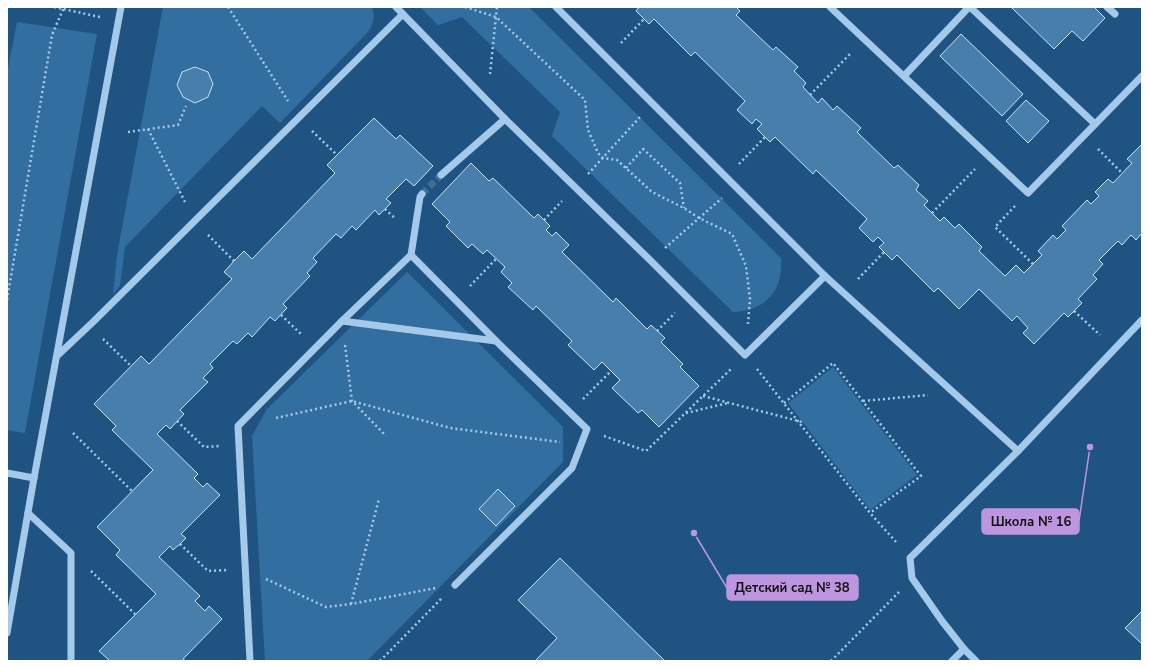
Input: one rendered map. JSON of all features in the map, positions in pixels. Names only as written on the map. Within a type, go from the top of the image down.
[{"type":"street","points":[[7,633],[34,478],[58,355],[121,7]]},
{"type":"street","points":[[396,7],[505,119],[746,355],[825,276]]},
{"type":"street","points":[[556,7],[825,276],[1018,451]]},
{"type":"street","points":[[830,7],[1028,193],[1142,76]]},
{"type":"street","points":[[904,76],[969,7],[1095,124]]},
{"type":"street","points":[[1107,7],[1115,14]]},
{"type":"street","points":[[58,355],[403,14]]},
{"type":"street","points":[[441,175],[505,119]]},
{"type":"street","points":[[250,661],[238,426],[342,321],[411,255],[420,197],[422,194]]},
{"type":"street","points":[[411,255],[496,341],[587,429],[572,468],[455,585]]},
{"type":"street","points":[[976,661],[964,649],[942,621],[912,578],[910,558],[1018,451],[1142,320]]},
{"type":"street","points":[[342,321],[496,341]]},
{"type":"street","points":[[7,473],[34,478]]},
{"type":"street","points":[[28,514],[71,553],[71,661]]},
{"type":"street","points":[[952,661],[964,649]]},
{"type":"path","points":[[54,7],[102,17]]},
{"type":"path","points":[[228,7],[299,118],[337,155]]},
{"type":"path","points":[[465,7],[496,17],[585,100],[588,130],[598,153],[603,158],[617,160],[652,192],[732,234],[746,266],[750,299],[746,355],[870,513],[910,558]]},
{"type":"path","points":[[487,100],[497,7]]},
{"type":"path","points":[[7,300],[52,35],[64,8]]},
{"type":"path","points":[[606,58],[644,19]]},
{"type":"path","points":[[810,95],[865,39]]},
{"type":"path","points":[[544,220],[653,104]]},
{"type":"path","points":[[128,132],[178,125],[186,106]]},
{"type":"path","points":[[148,130],[194,222],[234,261]]},
{"type":"path","points":[[1084,136],[1122,173]]},
{"type":"path","points":[[726,177],[765,137]]},
{"type":"path","points":[[626,168],[643,150],[680,182],[684,208]]},
{"type":"path","points":[[932,213],[988,155]]},
{"type":"path","points":[[651,261],[736,186]]},
{"type":"path","points":[[1028,193],[995,227],[1033,264]]},
{"type":"path","points":[[845,293],[884,252]]},
{"type":"path","points":[[456,300],[496,259]]},
{"type":"path","points":[[657,331],[689,299]]},
{"type":"path","points":[[1074,311],[1114,349]]},
{"type":"path","points":[[281,315],[315,348]]},
{"type":"path","points":[[342,321],[352,401],[386,436]]},
{"type":"path","points":[[99,335],[131,366]]},
{"type":"path","points":[[587,429],[646,451],[746,355]]},
{"type":"path","points":[[784,403],[833,363],[863,401],[921,476],[870,513]]},
{"type":"path","points":[[570,413],[611,371]]},
{"type":"path","points":[[863,401],[954,393]]},
{"type":"path","points":[[702,396],[802,422]]},
{"type":"path","points":[[238,426],[352,401],[450,428],[581,445]]},
{"type":"path","points":[[686,413],[728,403]]},
{"type":"path","points":[[178,421],[204,447],[239,445]]},
{"type":"path","points":[[73,433],[132,491]]},
{"type":"path","points":[[351,604],[379,499]]},
{"type":"path","points":[[180,544],[208,571],[246,569],[326,607],[351,604],[455,585]]},
{"type":"path","points":[[71,553],[135,614]]},
{"type":"path","points":[[831,661],[912,578]]},
{"type":"path","points":[[380,661],[455,585]]},
{"type":"shaded area","points":[[163,7],[372,7],[374,17],[373,23],[368,32],[280,123],[262,106],[125,247],[120,286],[113,294],[117,255]]},
{"type":"shaded area","points":[[420,7],[529,7],[781,258],[779,280],[770,297],[755,308],[733,312],[552,136],[560,112],[462,17],[438,25]]},
{"type":"shaded area","points":[[17,22],[97,34],[25,433],[7,430],[7,73]]},
{"type":"shaded area","points":[[407,272],[563,427],[563,462],[367,661],[265,661],[252,436],[267,409]]},
{"type":"shaded area","points":[[833,367],[917,475],[870,510],[788,403]]},
{"type":"building","points":[[639,7],[736,7],[740,11],[736,15],[773,50],[776,47],[798,67],[794,71],[806,83],[803,87],[818,103],[822,98],[833,110],[837,106],[861,128],[857,132],[894,168],[898,165],[919,185],[916,190],[928,201],[924,205],[940,221],[944,217],[955,228],[959,224],[982,247],[979,251],[1005,276],[1016,265],[1024,273],[1042,255],[1038,251],[1053,235],[1057,239],[1066,230],[1062,226],[1087,200],[1091,204],[1099,196],[1095,192],[1108,179],[1113,183],[1132,163],[1127,159],[1141,145],[1142,233],[1136,240],[1131,235],[1122,245],[1118,241],[1099,260],[1103,264],[1093,275],[1097,279],[1078,299],[1082,303],[1068,317],[1064,313],[1034,344],[1023,333],[1028,328],[1017,316],[1012,321],[979,289],[959,309],[938,288],[934,292],[897,255],[892,260],[879,247],[884,243],[878,237],[873,242],[859,228],[867,219],[816,170],[813,174],[775,137],[770,142],[757,129],[762,124],[756,119],[752,124],[737,110],[745,101],[695,52],[691,56],[654,19],[649,24],[636,11]]},
{"type":"building","points":[[1011,7],[1094,7],[1105,18],[1083,41],[1072,31],[1054,49]]},
{"type":"building","points":[[961,34],[1023,94],[1002,116],[940,56]]},
{"type":"building","points":[[195,67],[208,72],[213,84],[208,97],[195,103],[183,97],[177,85],[182,72]]},
{"type":"building","points":[[1026,100],[1049,121],[1028,143],[1006,121]]},
{"type":"building","points":[[374,118],[396,139],[400,135],[433,166],[414,186],[406,179],[386,199],[391,203],[379,215],[375,210],[356,230],[352,226],[341,238],[336,234],[313,258],[317,262],[307,273],[310,276],[283,304],[287,308],[275,321],[270,317],[252,337],[248,333],[237,344],[233,341],[210,364],[213,368],[203,378],[208,382],[180,410],[184,414],[170,429],[166,425],[157,434],[198,474],[194,478],[203,487],[207,483],[220,495],[181,534],[186,538],[173,550],[170,546],[159,557],[200,596],[195,601],[205,611],[209,606],[222,619],[183,659],[186,661],[110,661],[99,651],[156,594],[116,555],[120,550],[97,527],[153,470],[112,430],[116,426],[94,404],[141,356],[149,364],[232,279],[224,272],[244,251],[252,259],[335,173],[327,165]]},
{"type":"building","points":[[471,163],[489,181],[493,178],[534,218],[538,214],[550,226],[546,230],[552,236],[556,232],[569,245],[562,252],[613,302],[616,298],[647,329],[651,325],[665,338],[661,342],[683,364],[680,367],[699,386],[659,427],[642,410],[638,413],[612,388],[620,380],[602,362],[594,370],[568,345],[572,341],[536,306],[533,310],[508,287],[512,283],[501,272],[505,267],[487,250],[483,254],[472,244],[468,248],[446,226],[450,222],[432,204]]},
{"type":"building","points":[[498,489],[515,506],[496,526],[479,509]]},
{"type":"building","points":[[560,558],[665,661],[535,661],[557,638],[518,600]]},
{"type":"building","points":[[1142,611],[1142,644],[1125,628]]},
{"type":"tunnel","points":[[422,194],[441,175]]},
{"type":"place","name":"Школа № 16","points":[[1090,447]]},
{"type":"place","name":"Детский сад № 38","points":[[694,533]]}]
